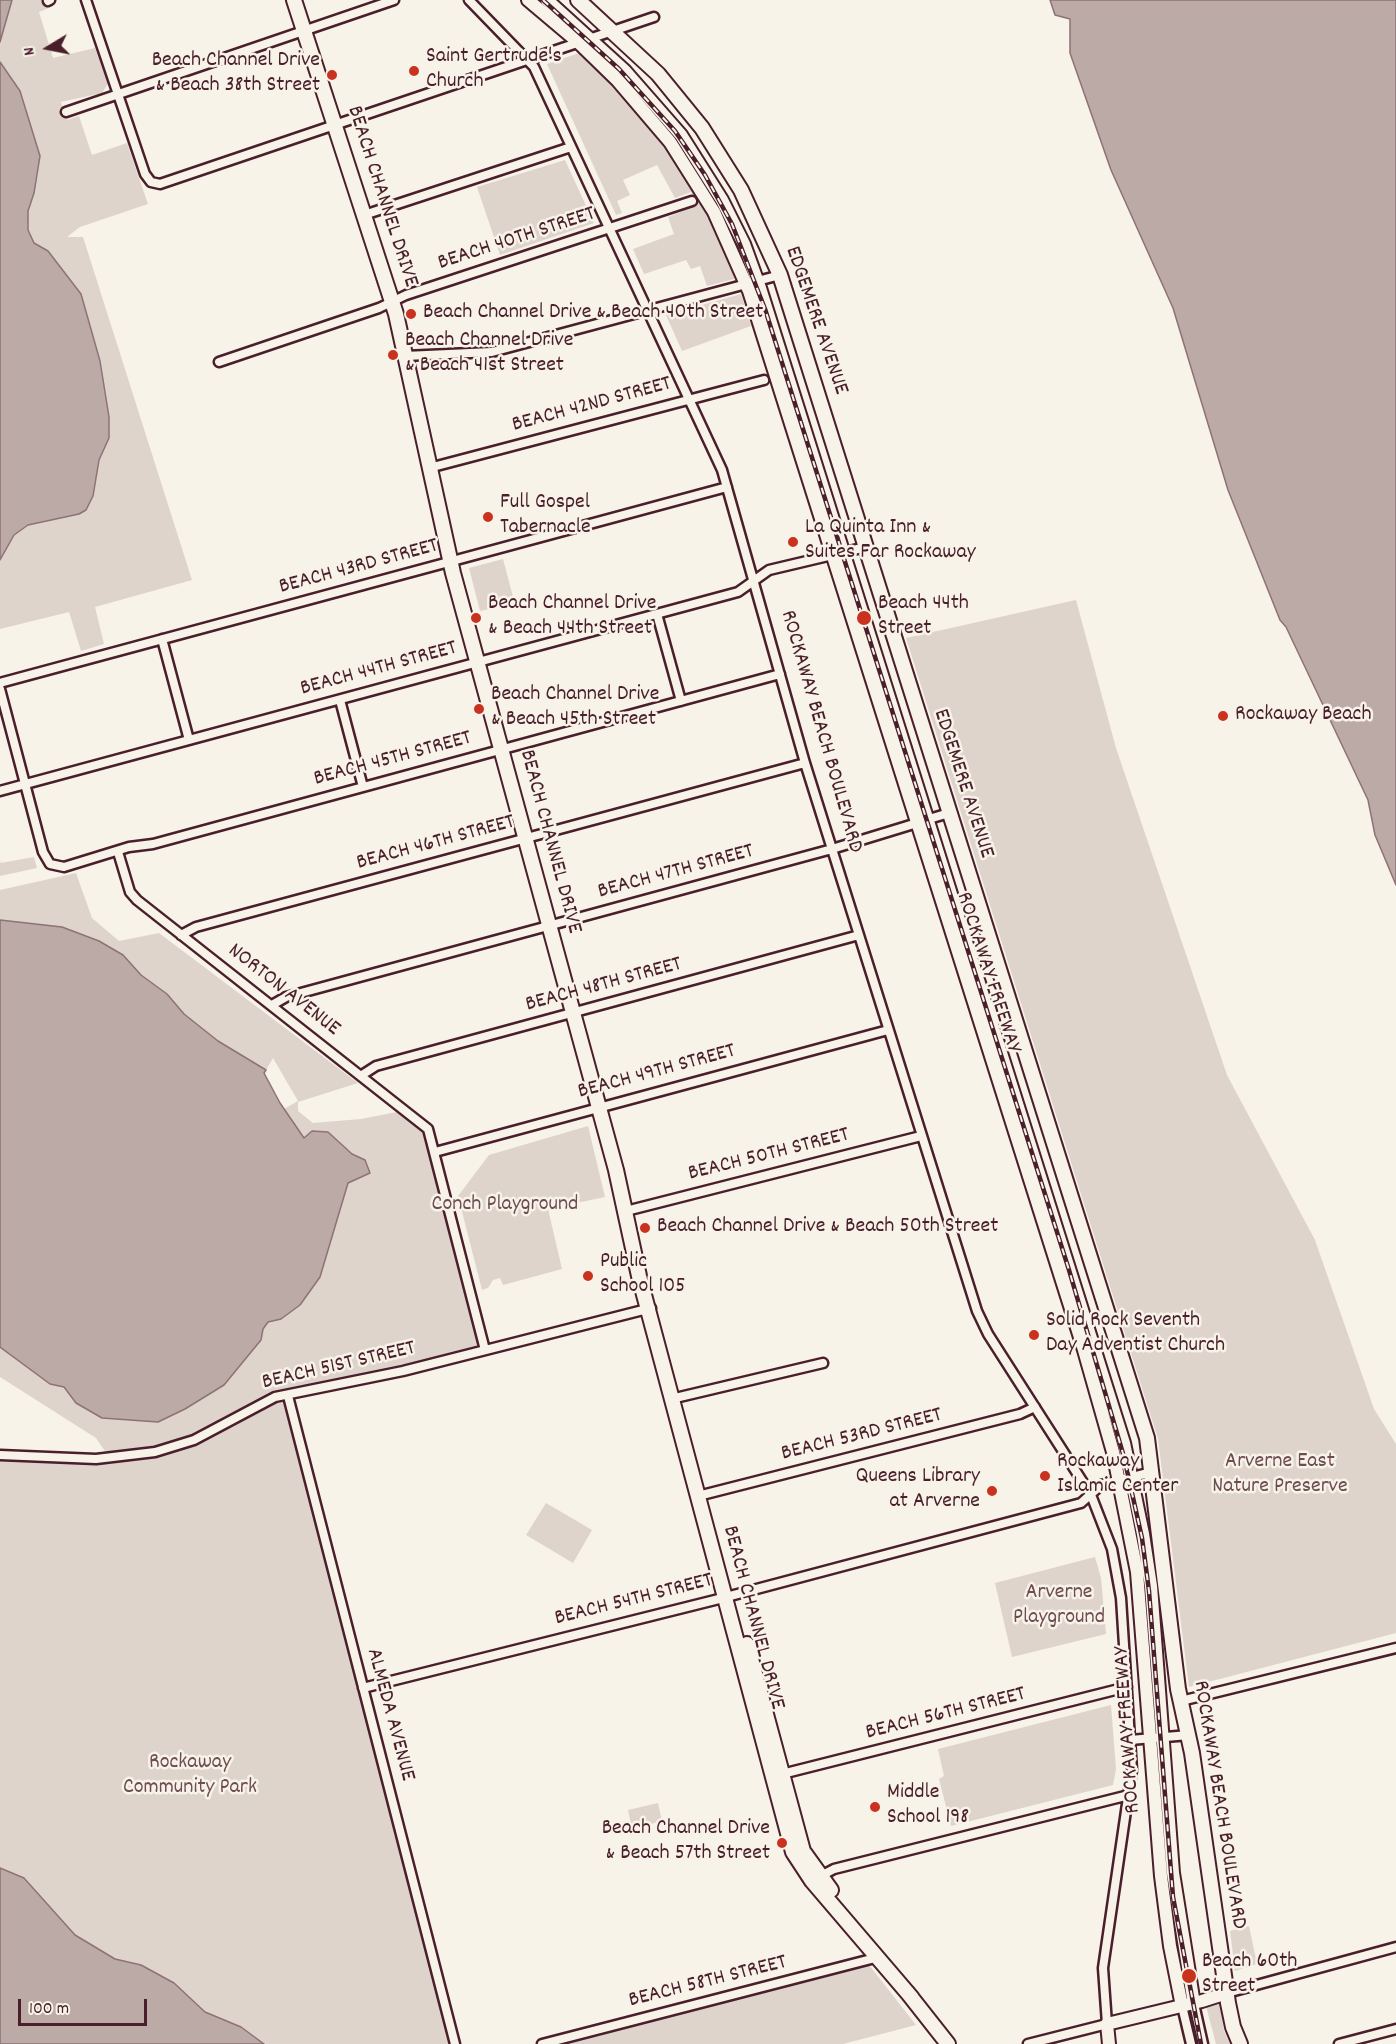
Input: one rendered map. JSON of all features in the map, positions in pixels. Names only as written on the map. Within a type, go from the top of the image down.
[{"type":"main road","name":"BEACH CHANNEL DRIVE","points":[[294,0],[393,302],[450,562],[778,1775],[794,1852],[948,2044]]},
{"type":"main road","name":"EDGEMERE AVENUE","points":[[578,0],[614,31],[669,87],[720,153],[750,208],[780,275],[1142,1422],[1152,1472],[1172,1643]]},
{"type":"main road","name":"ROCKAWAY BEACH BOULEVARD","points":[[1172,1643],[1189,1736],[1232,2023],[1240,2044]]},
{"type":"street","points":[[86,0],[145,174],[149,180],[157,184],[167,183],[654,17]]},
{"type":"street","points":[[66,112],[394,0]]},
{"type":"street","name":"ROCKAWAY BEACH BOULEVARD","points":[[469,0],[529,59],[722,470],[805,763],[921,1136],[982,1323],[1091,1495],[1106,1532],[1117,1569],[1132,1770],[1104,1963],[1107,2024]]},
{"type":"street","name":"ROCKAWAY FREEWAY","points":[[528,0],[585,41]]},
{"type":"street","name":"ROCKAWAY FREEWAY","points":[[547,0],[640,105],[680,156],[721,224],[752,282],[923,821],[1105,1377],[1151,1586],[1157,1738],[1191,2044]]},
{"type":"street","points":[[364,215],[571,147]]},
{"type":"street","name":"BEACH 40TH STREET","points":[[219,362],[692,201]]},
{"type":"street","points":[[405,356],[492,352],[780,275]]},
{"type":"street","name":"BEACH 42ND STREET","points":[[429,468],[764,380]]},
{"type":"street","name":"BEACH 43RD STREET","points":[[0,683],[727,488]]},
{"type":"street","name":"BEACH 44TH STREET","points":[[0,791],[738,592],[769,570],[866,547]]},
{"type":"street","points":[[657,614],[681,701]]},
{"type":"street","points":[[162,639],[189,740]]},
{"type":"street","name":"BEACH 45TH STREET","points":[[25,784],[43,852],[50,864],[68,867],[129,847],[153,844],[780,674]]},
{"type":"street","points":[[0,689],[25,784]]},
{"type":"street","points":[[340,699],[363,787]]},
{"type":"street","name":"BEACH 46TH STREET","points":[[181,935],[196,927],[805,763]]},
{"type":"street","name":"BEACH 47TH STREET","points":[[272,1005],[286,997],[832,849],[949,813]]},
{"type":"street","name":"NORTON AVENUE","points":[[118,852],[131,895],[422,1122],[430,1132],[484,1350]]},
{"type":"street","name":"BEACH 48TH STREET","points":[[362,1075],[376,1066],[859,935]]},
{"type":"street","name":"BEACH 49TH STREET","points":[[435,1152],[888,1030]]},
{"type":"street","name":"BEACH 50TH STREET","points":[[626,1211],[921,1136]]},
{"type":"street","name":"BEACH 51ST STREET","points":[[0,1455],[96,1459],[155,1452],[194,1440],[275,1397],[288,1396],[484,1350],[651,1308]]},
{"type":"street","points":[[675,1398],[823,1363]]},
{"type":"street","name":"ALMEDA AVENUE","points":[[288,1396],[455,2044]]},
{"type":"street","name":"BEACH 53RD STREET","points":[[701,1495],[1020,1414],[1035,1407]]},
{"type":"street","name":"BEACH 54TH STREET","points":[[363,1688],[1081,1503],[1101,1485],[1152,1472]]},
{"type":"street","points":[[1181,1701],[1396,1648]]},
{"type":"street","name":"BEACH 56TH STREET","points":[[778,1775],[1127,1688]]},
{"type":"street","points":[[1130,1740],[1189,1736]]},
{"type":"street","points":[[816,1878],[834,1869],[1129,1795]]},
{"type":"street","points":[[1028,2044],[1188,2005],[1396,1947]]},
{"type":"street","name":"BEACH 58TH STREET","points":[[542,2044],[879,1957]]},
{"type":"street","name":"ROCKAWAY FREEWAY","points":[[1188,2005],[1203,2044]]},
{"type":"street","points":[[1107,2024],[1109,2044]]},
{"type":"street","points":[[1339,2044],[1396,2029]]},
{"type":"green space","points":[[12,0],[48,0],[51,7],[39,12],[53,58],[95,48],[109,82],[102,93],[61,102],[67,120],[79,116],[92,155],[127,143],[148,204],[80,227],[67,237],[83,237],[192,580],[95,607],[104,644],[81,651],[69,612],[0,629],[0,560],[14,535],[29,525],[79,514],[86,510],[93,496],[99,460],[109,438],[109,417],[100,361],[81,294],[48,251],[34,243],[28,230],[28,211],[34,193],[40,156],[20,91],[0,62],[0,42]]},
{"type":"green space","points":[[579,53],[637,107],[674,156],[705,208],[738,278],[707,286],[700,266],[691,269],[686,260],[644,274],[633,249],[674,234],[668,217],[696,206],[691,192],[675,198],[657,165],[623,180],[630,195],[617,201],[622,213],[616,215],[547,64]]},
{"type":"green space","points":[[565,160],[594,223],[500,255],[477,187]]},
{"type":"green space","points":[[741,294],[751,326],[682,351],[666,315]]},
{"type":"green space","points":[[503,559],[515,604],[480,611],[469,568]]},
{"type":"green space","name":"Arverne East Nature Preserve","points":[[1076,600],[1116,748],[1227,1075],[1315,1240],[1374,1409],[1396,1444],[1396,1633],[1189,1687],[1158,1439],[906,638]]},
{"type":"green space","points":[[34,857],[37,868],[0,876],[0,861],[1,863]]},
{"type":"green space","name":"Rockaway Community Park","points":[[76,873],[92,918],[119,941],[159,933],[358,1083],[298,1102],[298,1111],[313,1123],[361,1119],[407,1110],[422,1122],[485,1350],[289,1396],[455,2044],[264,2044],[241,2027],[205,2012],[174,1983],[141,1965],[115,1959],[75,1935],[25,1878],[0,1868],[0,1455],[109,1457],[96,1438],[0,1377],[0,1347],[50,1384],[64,1387],[76,1403],[244,1359],[261,1340],[263,1329],[268,1322],[281,1319],[300,1304],[320,1277],[348,1182],[365,1160],[352,1154],[328,1132],[304,1138],[284,1109],[298,1101],[273,1058],[266,1070],[218,1042],[184,1014],[167,994],[141,975],[123,955],[62,927],[0,920],[0,890]]},
{"type":"green space","name":"Conch Playground","points":[[588,1126],[605,1197],[548,1209],[562,1269],[503,1285],[500,1278],[493,1280],[488,1288],[482,1290],[458,1196],[489,1155]]},
{"type":"green space","points":[[546,1503],[592,1530],[573,1563],[526,1535]]},
{"type":"green space","name":"Arverne Playground","points":[[1095,1557],[1101,1578],[1106,1634],[1012,1657],[995,1583]]},
{"type":"green space","points":[[1111,1705],[1116,1769],[1113,1785],[951,1826],[939,1779],[944,1776],[938,1749]]},
{"type":"green space","points":[[658,1803],[662,1821],[632,1829],[628,1810]]},
{"type":"green space","points":[[1249,1926],[1257,1964],[1235,1971],[1230,1931]]},
{"type":"green space","points":[[866,1961],[916,2025],[843,2044],[542,2044]]},
{"type":"green space","points":[[1220,2002],[1224,2031],[1230,2044],[1216,2044],[1206,2006]]},
{"type":"shaded area","points":[[0,0],[12,0],[0,42]]},
{"type":"shaded area","points":[[1050,0],[1396,0],[1396,885],[1375,835],[1368,800],[1286,627],[1280,620],[1228,490],[1173,308],[1111,170],[1070,53],[1070,19],[1055,15]]},
{"type":"shaded area","points":[[0,62],[20,91],[40,156],[34,193],[28,211],[28,230],[34,243],[48,251],[81,294],[100,361],[109,417],[109,438],[99,460],[93,496],[86,510],[79,514],[28,525],[14,535],[0,560]]},
{"type":"shaded area","points":[[0,920],[62,927],[99,941],[123,955],[141,975],[167,994],[184,1014],[218,1041],[266,1070],[264,1073],[280,1103],[304,1138],[312,1131],[328,1132],[352,1154],[365,1160],[370,1173],[348,1183],[320,1277],[300,1305],[281,1319],[268,1322],[263,1329],[261,1340],[224,1385],[185,1409],[158,1422],[102,1418],[76,1403],[64,1387],[50,1384],[0,1347]]},
{"type":"shaded area","points":[[0,1868],[24,1878],[75,1935],[115,1959],[141,1965],[174,1983],[205,2012],[241,2027],[264,2044],[0,2044]]},
{"type":"railway","points":[[543,0],[619,69],[675,131],[705,175],[732,224],[765,309],[1069,1270],[1124,1457],[1142,1538],[1149,1591],[1173,1897],[1201,2044]]},
{"type":"place","name":"Saint Gertrude's Church","points":[[414,71]]},
{"type":"place","name":"Beach Channel Drive & Beach 38th Street","points":[[332,75]]},
{"type":"place","name":"Beach Channel Drive & Beach 40th Street","points":[[411,314]]},
{"type":"place","name":"Beach Channel Drive & Beach 41st Street","points":[[393,355]]},
{"type":"place","name":"Full Gospel Tabernacle","points":[[488,517]]},
{"type":"place","name":"La Quinta Inn & Suites Far Rockaway","points":[[793,542]]},
{"type":"place","name":"Beach Channel Drive & Beach 44th Street","points":[[476,618]]},
{"type":"place","name":"Beach 44th Street","points":[[864,618]]},
{"type":"place","name":"Beach Channel Drive & Beach 45th Street","points":[[479,709]]},
{"type":"place","name":"Rockaway Beach","points":[[1223,716]]},
{"type":"place","name":"Beach Channel Drive & Beach 50th Street","points":[[645,1228]]},
{"type":"place","name":"Public School 105","points":[[588,1276]]},
{"type":"place","name":"Solid Rock Seventh Day Adventist Church","points":[[1034,1335]]},
{"type":"place","name":"Rockaway Islamic Center","points":[[1045,1476]]},
{"type":"place","name":"Queens Library at Arverne","points":[[992,1491]]},
{"type":"place","name":"Middle School 198","points":[[875,1807]]},
{"type":"place","name":"Beach Channel Drive & Beach 57th Street","points":[[782,1843]]},
{"type":"place","name":"Beach 60th Street","points":[[1189,1976]]}]
